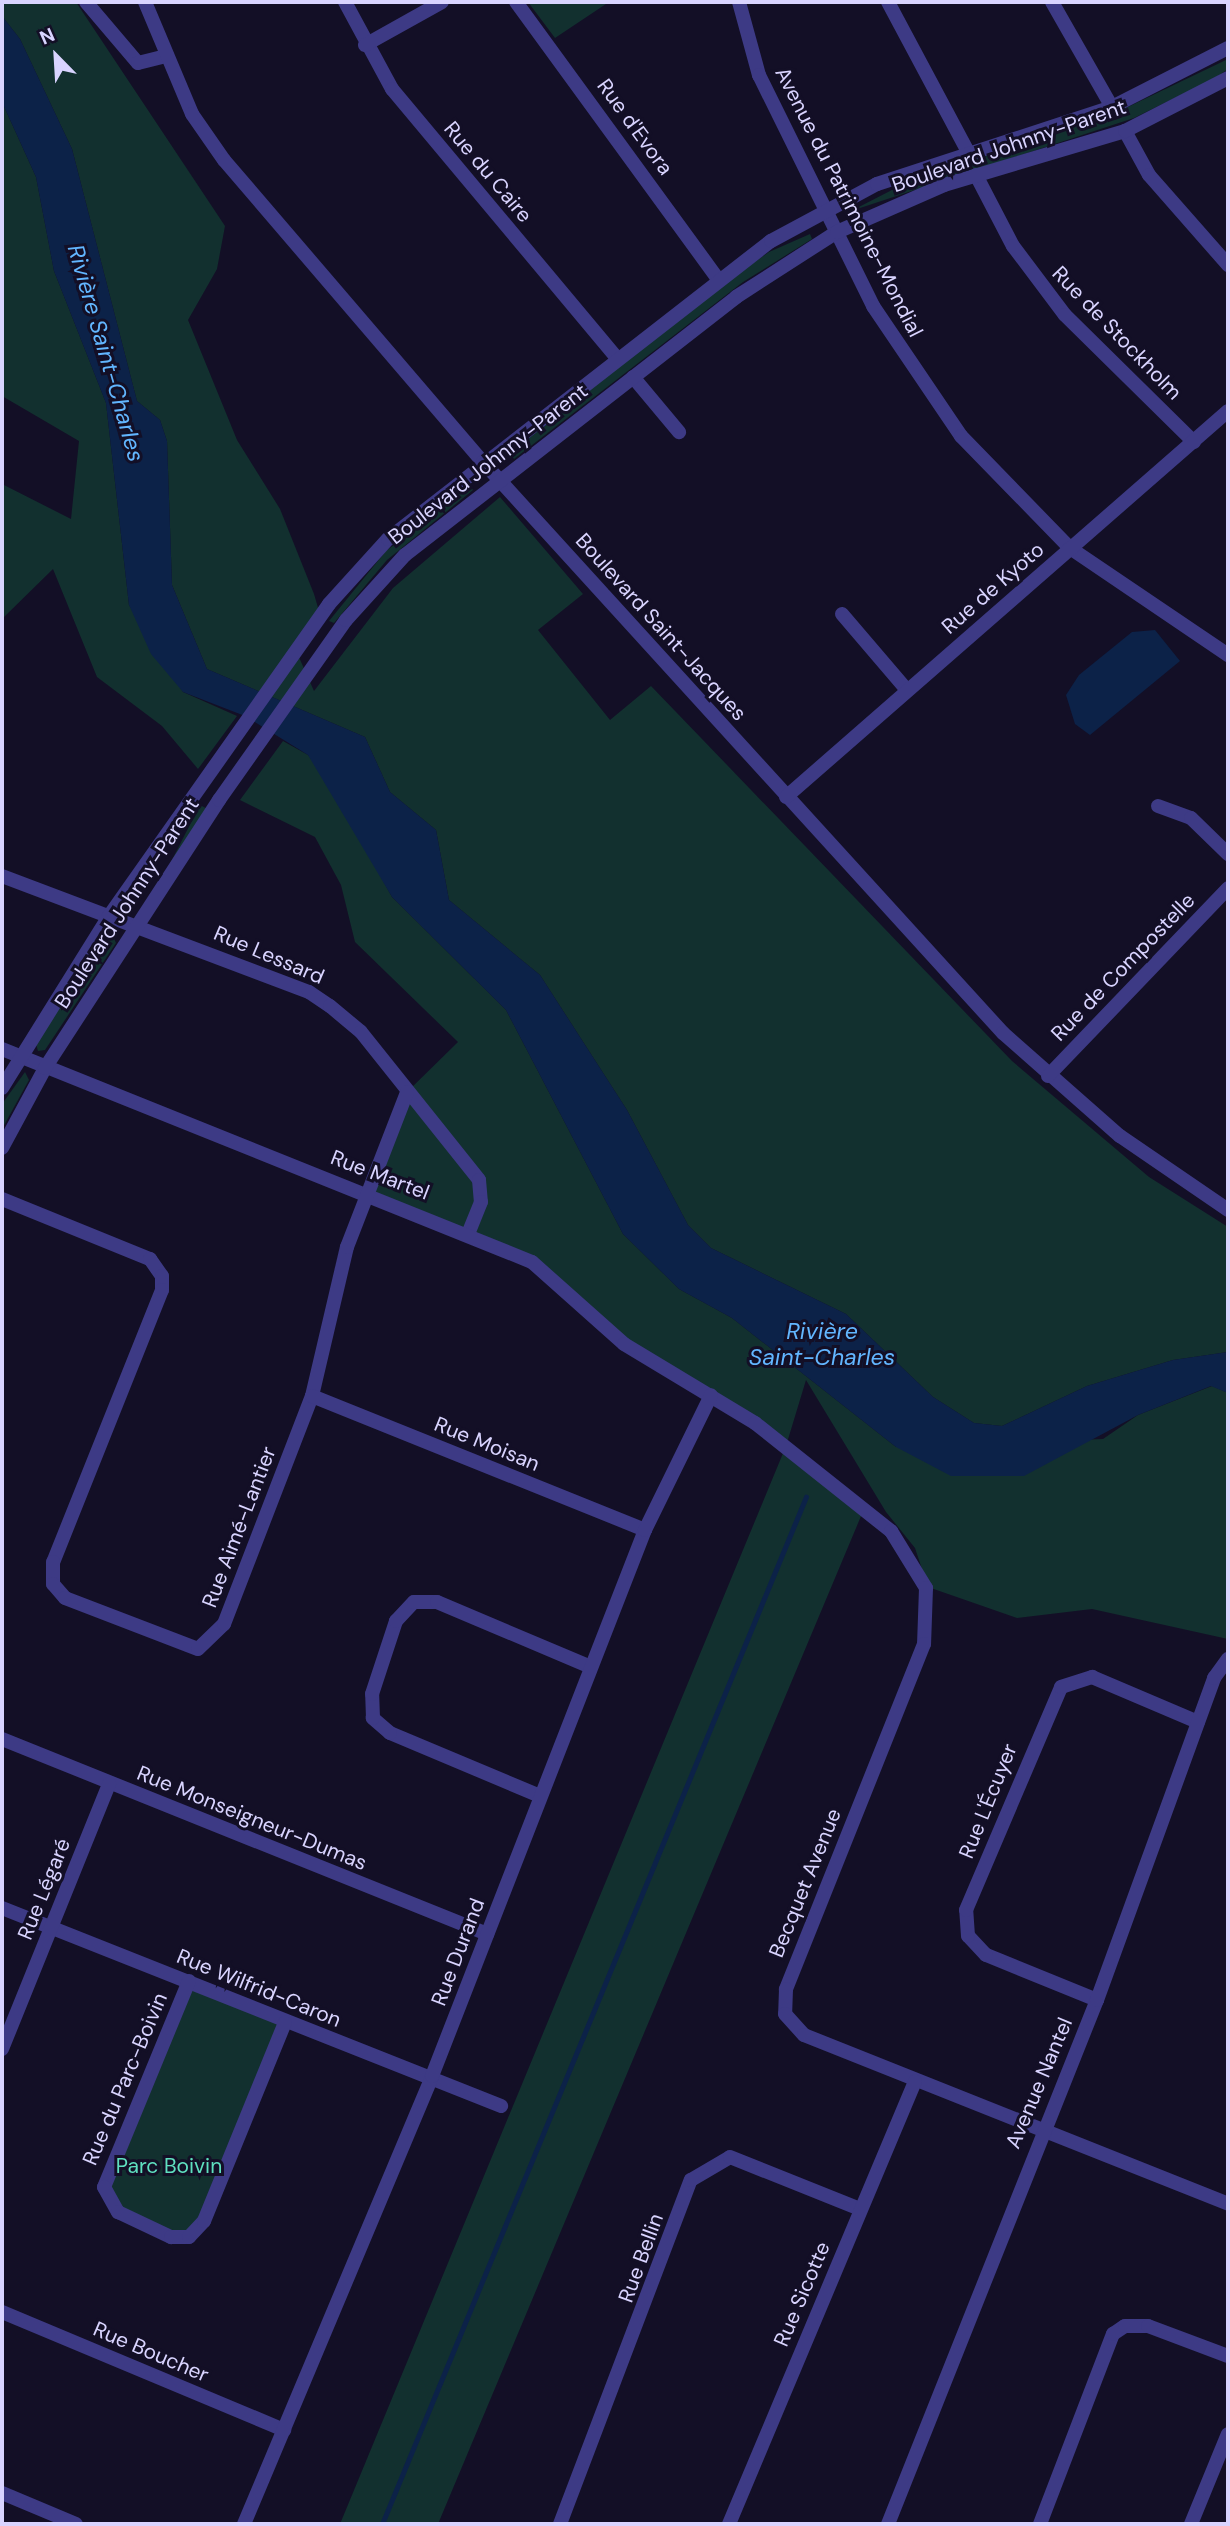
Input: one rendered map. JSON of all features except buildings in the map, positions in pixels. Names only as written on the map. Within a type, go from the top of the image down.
[{"type":"street","points":[[86,2],[138,63],[167,56]]},
{"type":"street","name":"Boulevard Saint-Jacques","points":[[145,2],[192,114],[224,160],[483,463],[786,797],[1048,1076],[1120,1136],[1228,1210]]},
{"type":"street","name":"Rue du Caire","points":[[345,2],[365,45],[392,89],[616,357]]},
{"type":"street","points":[[365,45],[442,2]]},
{"type":"street","name":"Rue d'Evora","points":[[516,2],[718,278]]},
{"type":"street","name":"Avenue du Patrimoine-Mondial","points":[[739,2],[759,75],[825,211],[922,384],[1010,492],[1070,548],[1228,655]]},
{"type":"street","points":[[888,2],[967,150]]},
{"type":"street","points":[[1052,2],[1112,107]]},
{"type":"street","name":"Boulevard Johnny-Parent","points":[[2,1088],[18,1056],[109,916],[328,604],[388,539],[718,278],[825,211],[967,150],[1112,107],[1228,48]]},
{"type":"street","name":"Boulevard Johnny-Parent","points":[[2,1148],[45,1068],[219,800],[346,620],[397,562],[736,297],[837,232],[976,175],[1125,131],[1228,78]]},
{"type":"street","points":[[1125,131],[1149,176],[1228,265]]},
{"type":"street","name":"Rue de Stockholm","points":[[976,175],[1013,246],[1057,305],[1194,442]]},
{"type":"street","points":[[633,377],[678,432]]},
{"type":"street","name":"Rue de Kyoto","points":[[786,797],[1228,411]]},
{"type":"street","points":[[842,614],[907,690]]},
{"type":"street","points":[[1158,806],[1191,818],[1228,854]]},
{"type":"street","name":"Rue Lessard","points":[[2,876],[138,925],[309,992],[361,1032],[479,1180],[481,1202],[468,1232]]},
{"type":"street","name":"Rue de Compostelle","points":[[1048,1076],[1228,888]]},
{"type":"street","name":"Rue Martel","points":[[2,1049],[468,1232],[544,1270],[624,1344],[711,1395]]},
{"type":"street","name":"Rue Aimé-Lantier","points":[[2,1199],[150,1259],[163,1283],[53,1562],[53,1584],[65,1598],[188,1648],[210,1643],[224,1624],[312,1396],[366,1192],[407,1092]]},
{"type":"street","name":"Rue Durand","points":[[244,2524],[432,2076],[645,1531],[711,1395]]},
{"type":"street","name":"Becquet Avenue","points":[[711,1395],[877,1518],[912,1559],[926,1588],[923,1644],[784,2002],[785,2014],[804,2035],[1041,2132],[1228,2204]]},
{"type":"street","name":"Rue Moisan","points":[[312,1396],[645,1531]]},
{"type":"street","points":[[540,1796],[390,1733],[373,1718],[372,1694],[396,1622],[414,1602],[437,1602],[591,1667]]},
{"type":"street","name":"Avenue Nantel","points":[[888,2524],[1041,2132],[1097,2000],[1198,1722],[1228,1659]]},
{"type":"street","name":"Rue L'Écuyer","points":[[1097,2000],[986,1955],[968,1936],[966,1910],[1060,1687],[1092,1677],[1198,1722]]},
{"type":"street","name":"Rue Monseigneur-Dumas","points":[[2,1740],[487,1934]]},
{"type":"street","name":"Rue Légaré","points":[[2,2049],[109,1784]]},
{"type":"street","name":"Rue Wilfrid-Caron","points":[[2,1908],[189,1981],[285,2023],[432,2076],[501,2106]]},
{"type":"street","name":"Rue du Parc-Boivin","points":[[189,1981],[104,2187],[118,2211],[171,2237],[189,2236],[204,2221],[285,2023]]},
{"type":"street","name":"Rue Sicotte","points":[[729,2524],[915,2081]]},
{"type":"street","name":"Rue Bellin","points":[[560,2524],[698,2174],[730,2157],[860,2209]]},
{"type":"street","name":"Rue Boucher","points":[[2,2312],[284,2430]]},
{"type":"street","points":[[1040,2524],[1113,2334],[1125,2326],[1148,2326],[1228,2356]]},
{"type":"street","points":[[1191,2524],[1228,2434]]},
{"type":"street","points":[[2,2493],[76,2524]]},
{"type":"green space","points":[[2,2],[76,2],[225,226],[217,269],[188,320],[237,440],[280,509],[314,594],[319,611],[294,646],[314,691],[393,588],[500,497],[583,594],[538,630],[610,720],[651,686],[1012,1061],[1149,1177],[1228,1227],[1228,1352],[1173,1360],[1087,1386],[1002,1426],[974,1423],[933,1397],[846,1314],[711,1248],[688,1225],[627,1110],[540,975],[449,900],[436,830],[390,792],[365,737],[207,669],[172,585],[167,441],[160,420],[137,401],[72,149],[20,39],[2,16]]},
{"type":"green space","points":[[528,2],[609,2],[555,38]]},
{"type":"green space","points":[[1228,59],[1228,69],[1215,78],[1134,118],[851,211],[929,171],[1109,116]]},
{"type":"green space","points":[[2,102],[36,177],[54,271],[106,403],[129,605],[183,692],[237,716],[198,769],[162,726],[97,677],[53,569],[2,619],[2,484],[71,519],[79,441],[2,396]]},
{"type":"green space","points":[[810,234],[812,239],[743,282],[514,459],[510,453],[716,289],[769,252]]},
{"type":"green space","points":[[470,485],[473,490],[387,560],[334,623],[329,621],[386,551]]},
{"type":"green space","points":[[283,741],[308,755],[325,776],[392,897],[506,1010],[623,1234],[679,1289],[732,1318],[896,1447],[1103,1439],[1138,1415],[1212,1386],[1228,1393],[1228,1639],[1092,1609],[1017,1618],[928,1587],[915,1548],[886,1512],[806,1380],[786,1446],[661,1372],[555,1277],[366,1192],[407,1092],[458,1042],[355,942],[341,885],[315,837],[240,800]]},
{"type":"green space","points":[[200,805],[206,808],[154,912],[147,908]]},
{"type":"green space","points":[[112,934],[116,943],[45,1050],[38,1051],[36,1044],[106,936]]},
{"type":"green space","points":[[25,1072],[29,1080],[2,1129],[2,1104]]},
{"type":"green space","points":[[786,1446],[864,1509],[438,2524],[340,2524]]},
{"type":"green space","name":"Parc Boivin","points":[[189,1981],[285,2023],[204,2221],[189,2237],[118,2212],[106,2177]]},
{"type":"water","name":"Rivière Saint-Charles","points":[[2,16],[20,39],[72,149],[137,401],[160,420],[167,441],[172,585],[207,669],[365,737],[390,792],[436,830],[449,900],[540,975],[627,1110],[688,1225],[711,1248],[846,1314],[933,1397],[974,1423],[1002,1426],[1087,1386],[1173,1360],[1228,1352],[1228,1393],[1211,1386],[1138,1415],[1024,1476],[951,1476],[896,1447],[732,1318],[679,1289],[623,1234],[506,1010],[392,897],[308,755],[245,716],[183,692],[151,654],[129,605],[106,403],[54,271],[36,177],[2,102]]},
{"type":"water","points":[[1155,630],[1180,661],[1090,735],[1075,724],[1066,695],[1079,675],[1132,632]]},
{"type":"waterway","points":[[382,2524],[806,1497]]}]
